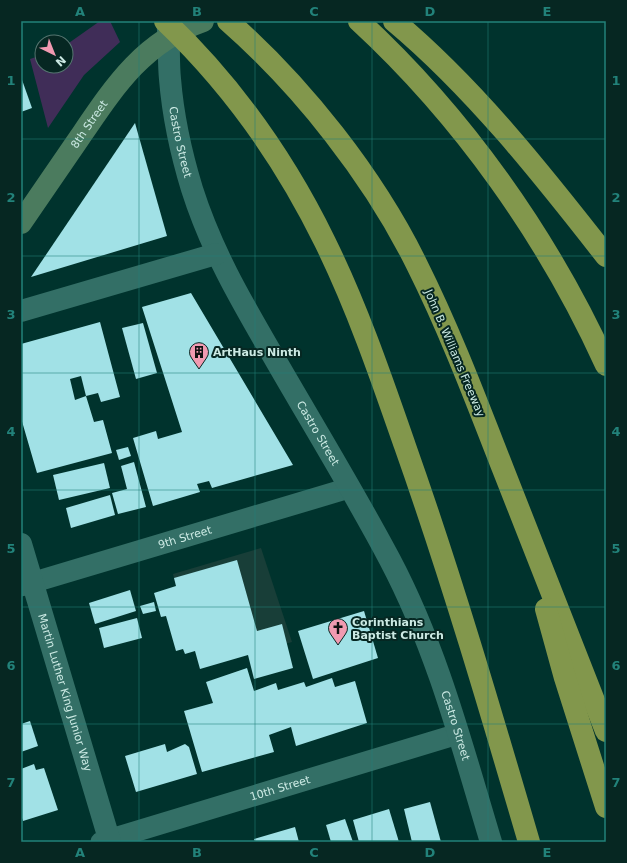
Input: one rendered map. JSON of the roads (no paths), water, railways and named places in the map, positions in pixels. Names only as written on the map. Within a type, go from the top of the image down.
[{"type":"highway","name":"John B. Williams Freeway","points":[[228,21],[274,65],[303,97],[339,142],[393,222],[417,264],[456,350],[606,731]]},
{"type":"highway","points":[[359,21],[396,57],[462,133],[520,211],[571,293],[606,365]]},
{"type":"highway","points":[[394,21],[422,44],[517,146],[550,184],[606,256]]},
{"type":"highway","points":[[167,26],[203,60],[249,116],[287,173],[313,218],[336,266],[368,346],[444,561],[529,842]]},
{"type":"highway","points":[[527,530],[554,643],[606,807]]},
{"type":"main road","name":"8th Street","points":[[21,222],[108,96],[127,72],[146,53],[167,26],[203,21]]},
{"type":"street","name":"Castro Street","points":[[167,26],[170,83],[179,139],[192,188],[216,254],[389,559],[415,611],[437,666],[491,842]]},
{"type":"street","points":[[21,312],[216,254]]},
{"type":"street","name":"9th Street","points":[[27,584],[349,488]]},
{"type":"street","name":"Martin Luther King Junior Way","points":[[21,544],[27,584],[107,841]]},
{"type":"street","name":"10th Street","points":[[107,841],[458,734]]},
{"type":"place","name":"ArtHaus Ninth","points":[[199,369]]},
{"type":"place","name":"Corinthians Baptist Church","points":[[338,645]]}]
